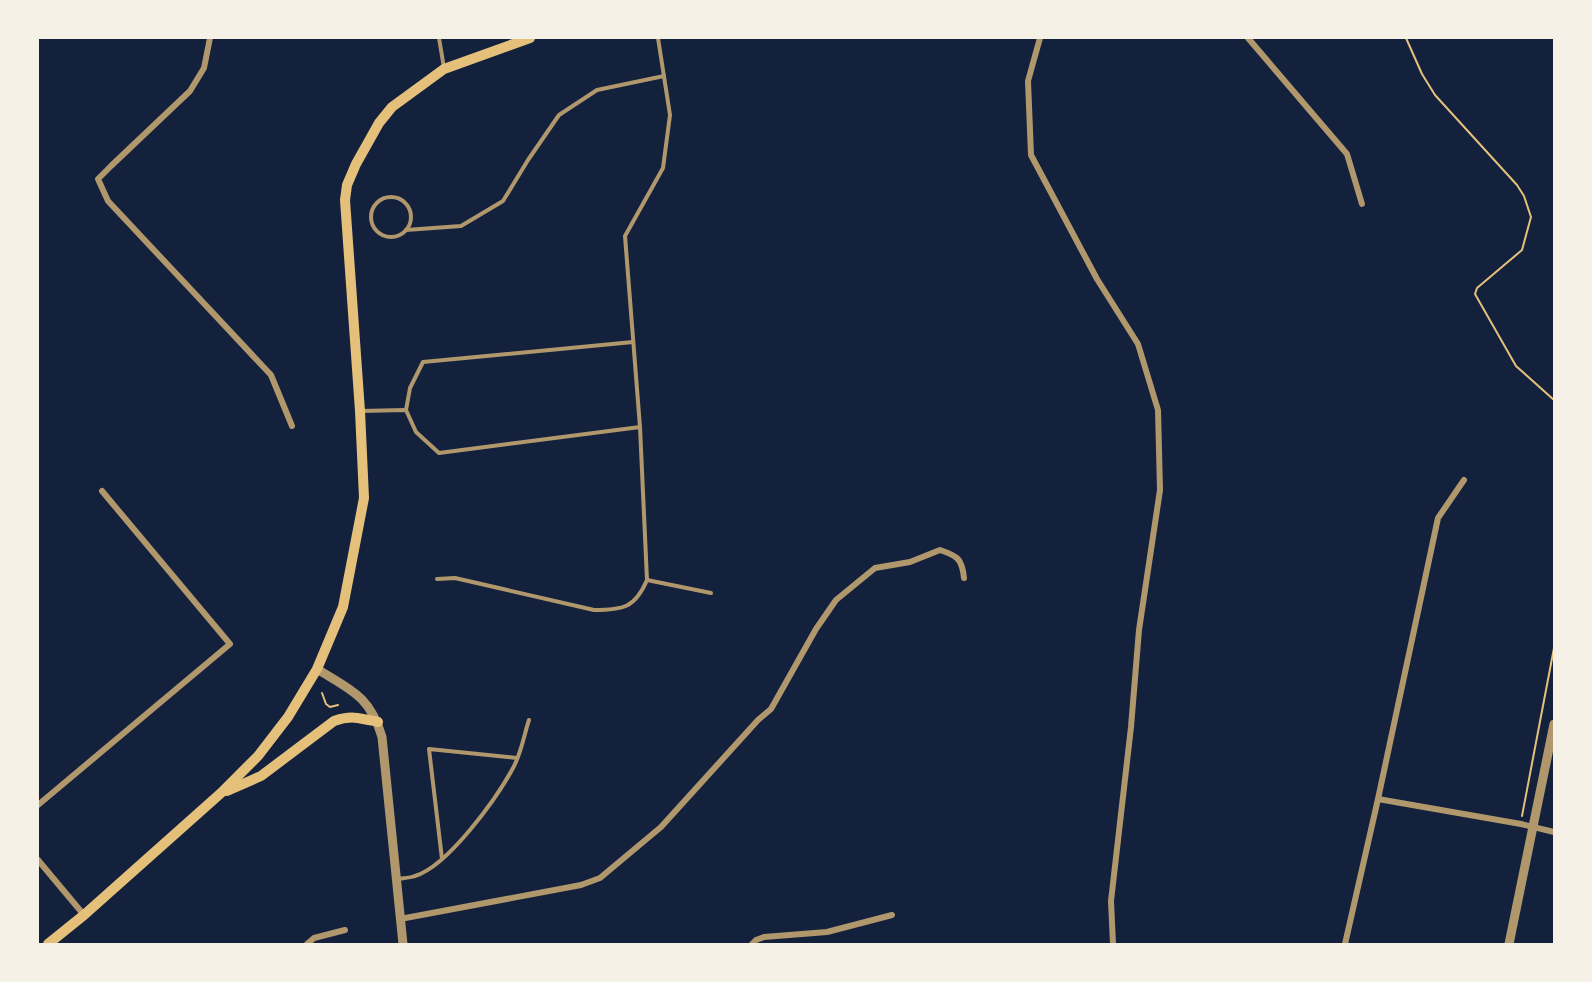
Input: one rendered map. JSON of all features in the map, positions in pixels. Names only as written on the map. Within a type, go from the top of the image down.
[{"type":"main road","points":[[48,945],[221,793],[258,756],[288,717],[317,669],[343,607],[364,498],[345,200],[347,185],[379,123],[392,107],[444,69],[530,38]]},
{"type":"main road","points":[[221,793],[261,776],[334,721],[345,717],[356,717],[378,722]]},
{"type":"street","points":[[210,38],[204,68],[190,92],[98,179],[108,201],[271,375],[292,426]]},
{"type":"street","points":[[1040,38],[1028,81],[1031,155],[1096,279],[1138,344],[1158,410],[1160,490],[1139,630],[1131,727],[1111,901],[1113,945]]},
{"type":"street","points":[[1248,38],[1347,154],[1362,204]]},
{"type":"street","points":[[1345,945],[1438,518],[1464,480]]},
{"type":"street","points":[[38,805],[230,644],[102,491]]},
{"type":"street","points":[[400,920],[581,885],[600,878],[661,827],[758,720],[771,709],[816,629],[836,600],[867,574],[875,568],[910,562],[940,550],[955,555],[962,567],[964,578]]},
{"type":"street","points":[[317,669],[357,694],[369,706],[378,722],[382,737],[403,945]]},
{"type":"street","points":[[1509,945],[1554,724]]},
{"type":"street","points":[[1378,799],[1554,831]]},
{"type":"street","points":[[38,860],[84,915]]},
{"type":"street","points":[[752,945],[756,940],[764,937],[827,932],[892,915]]},
{"type":"street","points":[[307,945],[315,938],[345,930]]},
{"type":"lane","points":[[439,38],[444,69]]},
{"type":"lane","points":[[436,579],[455,578],[594,610],[613,610],[631,604],[642,591],[647,580],[640,428],[625,236],[663,168],[670,115],[658,38]]},
{"type":"lane","points":[[406,230],[410,218],[403,201],[397,198],[385,198],[375,204],[371,215],[373,226],[377,231],[388,236],[401,234],[406,230],[461,226],[503,201],[559,115],[597,90],[664,76]]},
{"type":"lane","points":[[633,342],[423,362],[410,388],[406,410],[416,432],[439,453],[640,428]]},
{"type":"lane","points":[[360,411],[406,410]]},
{"type":"lane","points":[[647,580],[711,593]]},
{"type":"lane","points":[[396,879],[416,876],[442,859],[477,821],[515,766],[529,720]]},
{"type":"lane","points":[[442,859],[429,749],[517,758]]},
{"type":"path","points":[[1406,38],[1422,74],[1435,95],[1524,195],[1531,217],[1522,250],[1477,288],[1475,294],[1516,366],[1554,400]]},
{"type":"path","points":[[1521,824],[1554,648]]},
{"type":"path","points":[[322,693],[326,704],[330,707],[338,705]]}]
